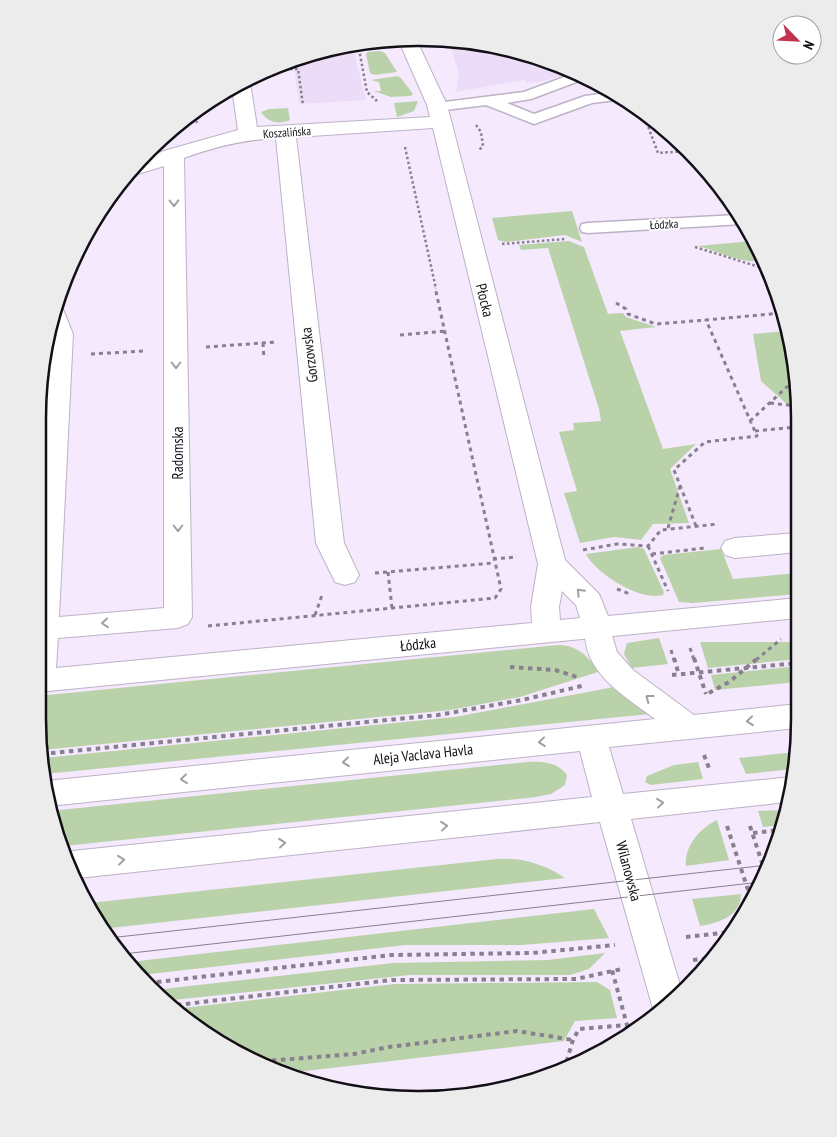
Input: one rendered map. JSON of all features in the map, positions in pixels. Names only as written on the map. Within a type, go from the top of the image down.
[{"type":"street","name":"Płocka","points":[[410,46],[429,85],[439,114],[552,564],[545,607],[547,632]]},
{"type":"street","points":[[242,91],[248,134]]},
{"type":"street","name":"Koszalińska","points":[[146,165],[174,154],[248,134],[285,132],[439,114]]},
{"type":"street","name":"Gorzowska","points":[[285,132],[330,543],[345,575]]},
{"type":"street","name":"Radomska","points":[[46,629],[178,617],[174,154]]},
{"type":"street","points":[[46,595],[61,334],[58,325]]},
{"type":"street","points":[[735,548],[791,543]]},
{"type":"street","points":[[552,564],[589,601],[604,656],[623,678],[692,727]]},
{"type":"street","name":"Łódzka","points":[[46,680],[791,609]]},
{"type":"street","name":"Aleja Vaclava Havla","points":[[53,792],[791,717]]},
{"type":"street","name":"Wilanowska","points":[[591,737],[666,997]]},
{"type":"street","points":[[77,865],[784,790]]},
{"type":"lane","points":[[439,114],[526,96],[571,80]]},
{"type":"lane","points":[[491,102],[534,119],[590,99],[607,97]]},
{"type":"lane","name":"Łódzka","points":[[588,228],[733,220]]},
{"type":"path","points":[[359,51],[367,92],[382,106]]},
{"type":"path","points":[[293,68],[298,68],[303,105]]},
{"type":"path","points":[[648,125],[658,153],[678,152]]},
{"type":"path","points":[[216,625],[495,598],[501,589],[494,564],[446,332],[404,145]]},
{"type":"path","points":[[500,245],[558,240]]},
{"type":"path","points":[[694,247],[758,267]]},
{"type":"path","points":[[616,303],[626,309],[628,314],[656,324],[775,314]]},
{"type":"path","points":[[696,526],[674,470],[705,442],[757,436],[706,320]]},
{"type":"path","points":[[400,335],[446,332]]},
{"type":"path","points":[[264,343],[264,360]]},
{"type":"path","points":[[60,356],[226,346]]},
{"type":"path","points":[[750,421],[789,385]]},
{"type":"path","points":[[770,403],[790,405]]},
{"type":"path","points":[[755,431],[791,428]]},
{"type":"path","points":[[648,546],[661,530],[668,528],[680,486]]},
{"type":"path","points":[[594,549],[617,544],[648,546]]},
{"type":"path","points":[[648,546],[669,593]]},
{"type":"path","points":[[652,554],[719,547],[735,548]]},
{"type":"path","points":[[578,551],[580,556]]},
{"type":"path","points":[[392,608],[388,572],[494,564]]},
{"type":"path","points":[[614,587],[636,596]]},
{"type":"path","points":[[662,621],[679,674],[692,727],[718,797],[748,890]]},
{"type":"path","points":[[706,694],[728,684],[757,657],[784,637]]},
{"type":"path","points":[[48,753],[438,715],[522,700],[623,678],[791,664]]},
{"type":"path","points":[[753,834],[773,831]]},
{"type":"path","points":[[181,1005],[392,980],[571,979],[589,977],[612,970],[653,953],[721,935]]},
{"type":"path","points":[[155,982],[391,955],[653,953],[704,957]]},
{"type":"path","points":[[567,1059],[576,1032],[583,1028],[627,1025],[612,970]]},
{"type":"path","points":[[273,1061],[354,1054],[389,1047],[517,1032],[573,1040]]},
{"type":"shaded area","points":[[450,48],[491,53],[538,66],[563,76],[539,82],[527,83],[525,80],[456,92],[459,73]]},
{"type":"shaded area","points":[[354,52],[366,100],[299,104],[294,68]]},
{"type":"green space","points":[[379,51],[385,53],[397,72],[374,75],[370,73],[366,54]]},
{"type":"green space","points":[[397,76],[401,78],[413,94],[411,96],[391,97],[374,91],[381,91],[379,82],[371,80]]},
{"type":"green space","points":[[418,101],[414,111],[397,117],[394,103]]},
{"type":"green space","points":[[288,108],[290,120],[282,122],[274,122],[261,112],[269,109]]},
{"type":"green space","points":[[572,211],[582,242],[565,235],[505,242],[498,240],[492,218]]},
{"type":"green space","points":[[569,241],[584,247],[608,314],[623,313],[626,317],[656,327],[620,331],[663,449],[696,444],[670,469],[689,523],[653,524],[641,540],[614,537],[580,543],[564,493],[577,491],[559,432],[574,430],[573,423],[601,421],[599,409],[548,248],[521,250],[519,245]]},
{"type":"green space","points":[[746,242],[755,261],[738,259],[698,246]]},
{"type":"green space","points":[[780,332],[788,370],[790,406],[761,381],[753,334]]},
{"type":"green space","points":[[638,547],[644,549],[664,592],[663,595],[654,596],[631,590],[599,569],[586,554]]},
{"type":"green space","points":[[721,549],[733,579],[791,574],[791,595],[693,603],[679,602],[660,558],[663,555]]},
{"type":"green space","points":[[659,638],[668,664],[632,668],[624,654],[627,643]]},
{"type":"green space","points":[[700,642],[791,642],[791,660],[708,668]]},
{"type":"green space","points":[[558,645],[571,647],[582,652],[598,672],[520,697],[450,710],[48,749],[46,695]]},
{"type":"green space","points":[[791,667],[791,683],[715,690],[711,675]]},
{"type":"green space","points":[[614,687],[660,713],[50,773],[49,767],[48,757],[455,717]]},
{"type":"green space","points":[[789,753],[788,770],[746,774],[739,758]]},
{"type":"green space","points":[[527,762],[544,762],[554,765],[567,775],[565,785],[551,794],[536,797],[69,845],[58,810]]},
{"type":"green space","points":[[698,762],[703,779],[651,785],[645,782],[647,776],[674,765]]},
{"type":"green space","points":[[779,810],[775,826],[763,827],[758,811]]},
{"type":"green space","points":[[717,820],[729,860],[686,866],[688,851],[694,838]]},
{"type":"green space","points":[[497,859],[515,859],[532,862],[565,878],[111,928],[95,902]]},
{"type":"green space","points":[[741,894],[737,908],[728,917],[700,926],[692,899]]},
{"type":"green space","points":[[594,909],[609,938],[522,945],[406,945],[148,974],[137,961]]},
{"type":"green space","points":[[605,953],[589,969],[570,975],[410,975],[175,1000],[163,989],[393,963],[548,960]]},
{"type":"green space","points":[[597,982],[610,990],[617,1018],[575,1021],[564,1041],[301,1072],[232,1041],[185,1008],[395,984]]},
{"type":"tram line","points":[[117,937],[760,866]]},
{"type":"tram line","points":[[130,953],[752,883]]}]
